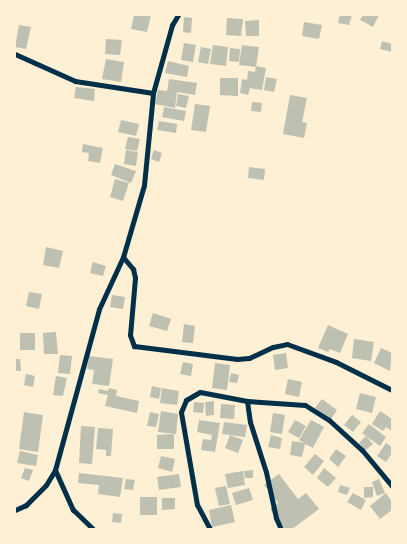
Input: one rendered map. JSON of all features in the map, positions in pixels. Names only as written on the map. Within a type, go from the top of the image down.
[{"type":"street","points":[[15,510],[26,505],[46,485],[55,470],[100,309],[123,257],[144,185],[153,93],[172,25],[178,15]]},
{"type":"street","points":[[15,54],[75,80],[153,93]]},
{"type":"street","points":[[123,257],[133,269],[135,278],[130,335],[134,346],[237,360],[249,358],[273,347],[287,344],[336,362],[392,390]]},
{"type":"street","points":[[210,529],[197,504],[182,412],[186,400],[200,392],[247,400],[305,405],[329,420],[362,450],[392,486]]},
{"type":"street","points":[[247,400],[250,422],[266,472],[276,518],[281,529]]},
{"type":"street","points":[[55,470],[73,510],[93,529]]},
{"type":"building","points":[[134,15],[151,15],[147,32],[131,29]]},
{"type":"building","points":[[340,15],[352,15],[349,25],[338,23]]},
{"type":"building","points":[[363,15],[379,15],[373,27],[360,20]]},
{"type":"building","points":[[184,17],[192,18],[191,33],[183,32]]},
{"type":"building","points":[[227,18],[243,19],[241,36],[226,35]]},
{"type":"building","points":[[259,20],[259,36],[246,36],[245,21]]},
{"type":"building","points":[[304,22],[322,25],[319,39],[302,36]]},
{"type":"building","points":[[19,25],[31,27],[26,49],[15,47]]},
{"type":"building","points":[[106,39],[122,40],[120,55],[105,54]]},
{"type":"building","points":[[382,41],[392,44],[392,52],[380,49]]},
{"type":"building","points":[[184,43],[196,45],[193,62],[181,60]]},
{"type":"building","points":[[213,45],[228,47],[226,66],[210,64]]},
{"type":"building","points":[[242,45],[259,47],[256,67],[239,65]]},
{"type":"building","points":[[201,47],[211,49],[208,64],[198,62]]},
{"type":"building","points":[[230,48],[240,49],[239,62],[229,61]]},
{"type":"building","points":[[106,59],[124,62],[121,82],[102,79]]},
{"type":"building","points":[[168,61],[189,66],[187,77],[165,73]]},
{"type":"building","points":[[256,66],[266,68],[262,90],[250,88],[248,95],[240,93],[242,79],[247,80],[248,71],[255,72]]},
{"type":"building","points":[[266,77],[277,79],[274,92],[264,90]]},
{"type":"building","points":[[220,78],[238,78],[238,96],[220,95]]},
{"type":"building","points":[[169,79],[197,83],[195,95],[177,92],[175,108],[155,104],[158,90],[167,91]]},
{"type":"building","points":[[76,87],[95,89],[94,101],[74,98]]},
{"type":"building","points":[[178,94],[189,96],[186,108],[176,106]]},
{"type":"building","points":[[290,95],[307,98],[302,122],[307,123],[304,138],[283,134]]},
{"type":"building","points":[[252,102],[262,103],[261,112],[251,111]]},
{"type":"building","points":[[195,104],[210,106],[206,132],[191,130]]},
{"type":"building","points":[[164,107],[186,111],[184,121],[162,117]]},
{"type":"building","points":[[121,120],[139,124],[136,136],[118,132]]},
{"type":"building","points":[[159,121],[177,124],[176,133],[157,130]]},
{"type":"building","points":[[128,137],[140,139],[137,151],[125,149]]},
{"type":"building","points":[[83,144],[103,148],[100,163],[88,161],[89,153],[82,152]]},
{"type":"building","points":[[126,150],[138,152],[136,166],[124,164]]},
{"type":"building","points":[[154,150],[162,153],[159,162],[151,159]]},
{"type":"building","points":[[115,164],[136,171],[131,183],[111,175]]},
{"type":"building","points":[[249,167],[265,169],[264,180],[248,178]]},
{"type":"building","points":[[115,179],[129,183],[123,201],[110,197]]},
{"type":"building","points":[[46,247],[63,251],[59,268],[43,265]]},
{"type":"building","points":[[93,262],[106,266],[103,276],[90,273]]},
{"type":"building","points":[[29,292],[42,294],[39,309],[26,306]]},
{"type":"building","points":[[112,295],[125,297],[123,309],[110,307]]},
{"type":"building","points":[[153,313],[171,319],[167,331],[149,326]]},
{"type":"building","points":[[184,324],[195,326],[193,343],[182,342]]},
{"type":"building","points":[[328,325],[348,334],[340,353],[330,349],[328,352],[318,348]]},
{"type":"building","points":[[56,332],[58,354],[44,354],[43,333]]},
{"type":"building","points":[[20,333],[35,333],[35,350],[20,350]]},
{"type":"building","points":[[354,339],[374,342],[371,361],[352,358]]},
{"type":"building","points":[[381,348],[392,353],[390,371],[374,363]]},
{"type":"building","points":[[286,353],[288,368],[275,370],[273,355]]},
{"type":"building","points":[[60,355],[72,356],[70,374],[58,373]]},
{"type":"building","points":[[89,356],[113,359],[109,386],[92,384],[94,370],[87,369]]},
{"type":"building","points":[[15,359],[20,359],[21,371],[15,371]]},
{"type":"building","points":[[183,362],[193,364],[191,376],[180,374]]},
{"type":"building","points":[[215,363],[230,365],[227,390],[212,388]]},
{"type":"building","points":[[231,373],[239,375],[237,383],[229,382]]},
{"type":"building","points":[[26,374],[35,376],[33,387],[24,385]]},
{"type":"building","points":[[56,376],[67,378],[63,396],[53,395]]},
{"type":"building","points":[[288,379],[302,382],[299,397],[285,394]]},
{"type":"building","points":[[152,386],[161,388],[159,399],[150,397]]},
{"type":"building","points":[[109,388],[117,390],[116,396],[139,401],[137,413],[105,406],[108,395],[98,393],[99,389],[108,391]]},
{"type":"building","points":[[162,388],[179,391],[177,405],[160,403]]},
{"type":"building","points":[[360,393],[376,397],[372,413],[356,409]]},
{"type":"building","points":[[322,399],[337,410],[331,419],[315,408]]},
{"type":"building","points":[[214,401],[214,415],[206,416],[205,402]]},
{"type":"building","points":[[194,402],[204,403],[203,413],[193,412]]},
{"type":"building","points":[[221,404],[235,405],[234,419],[220,418]]},
{"type":"building","points":[[161,411],[178,414],[176,434],[158,432]]},
{"type":"building","points":[[380,411],[392,419],[392,431],[386,427],[383,431],[372,424]]},
{"type":"building","points":[[24,412],[43,415],[38,452],[19,449]]},
{"type":"building","points":[[150,412],[159,414],[156,427],[147,426]]},
{"type":"building","points":[[273,413],[285,415],[282,434],[270,432]]},
{"type":"building","points":[[352,415],[361,422],[353,432],[344,425]]},
{"type":"building","points":[[199,420],[220,423],[215,452],[201,450],[203,439],[211,440],[212,435],[197,432]]},
{"type":"building","points":[[295,420],[306,426],[299,438],[288,432]]},
{"type":"building","points":[[311,420],[324,427],[313,448],[305,444],[302,457],[290,455],[292,441],[305,443],[299,440]]},
{"type":"building","points":[[224,422],[247,425],[245,437],[222,434]]},
{"type":"building","points":[[369,424],[386,437],[380,446],[362,433]]},
{"type":"building","points":[[81,426],[95,427],[92,464],[79,463]]},
{"type":"building","points":[[98,428],[113,429],[111,456],[106,456],[106,450],[96,449]]},
{"type":"building","points":[[174,434],[174,449],[157,449],[157,435]]},
{"type":"building","points":[[230,435],[243,440],[238,453],[225,448]]},
{"type":"building","points":[[271,435],[282,438],[280,449],[268,447]]},
{"type":"building","points":[[366,436],[373,444],[366,450],[359,443]]},
{"type":"building","points":[[386,443],[392,447],[392,453],[386,462],[377,456]]},
{"type":"building","points":[[336,449],[346,456],[338,467],[329,459]]},
{"type":"building","points":[[20,451],[38,455],[36,466],[17,463]]},
{"type":"building","points":[[315,454],[324,461],[313,475],[304,467]]},
{"type":"building","points":[[161,456],[175,459],[172,472],[158,468]]},
{"type":"building","points":[[25,468],[33,470],[29,481],[21,478]]},
{"type":"building","points":[[324,468],[336,478],[328,487],[317,478]]},
{"type":"building","points":[[253,470],[253,478],[245,478],[244,471]]},
{"type":"building","points":[[243,471],[245,485],[228,488],[225,474]]},
{"type":"building","points":[[79,473],[123,478],[120,497],[98,494],[99,485],[78,483]]},
{"type":"building","points":[[179,474],[181,487],[159,490],[157,477]]},
{"type":"building","points":[[279,474],[298,499],[306,493],[319,509],[292,529],[285,529],[270,509],[278,503],[264,485]]},
{"type":"building","points":[[126,479],[135,480],[133,490],[124,489]]},
{"type":"building","points":[[379,479],[385,493],[377,496],[372,482]]},
{"type":"building","points":[[340,485],[350,488],[347,495],[338,492]]},
{"type":"building","points":[[226,486],[230,504],[219,506],[215,488]]},
{"type":"building","points":[[364,487],[373,487],[373,497],[364,498]]},
{"type":"building","points":[[249,488],[253,500],[236,505],[232,493]]},
{"type":"building","points":[[353,493],[366,500],[361,510],[347,502]]},
{"type":"building","points":[[386,493],[392,502],[392,510],[380,519],[370,506]]},
{"type":"building","points":[[140,497],[157,497],[157,515],[140,515]]},
{"type":"building","points":[[162,498],[175,498],[175,509],[162,510]]},
{"type":"building","points":[[231,505],[235,522],[212,527],[209,510]]},
{"type":"building","points":[[113,513],[122,514],[121,523],[112,522]]}]
